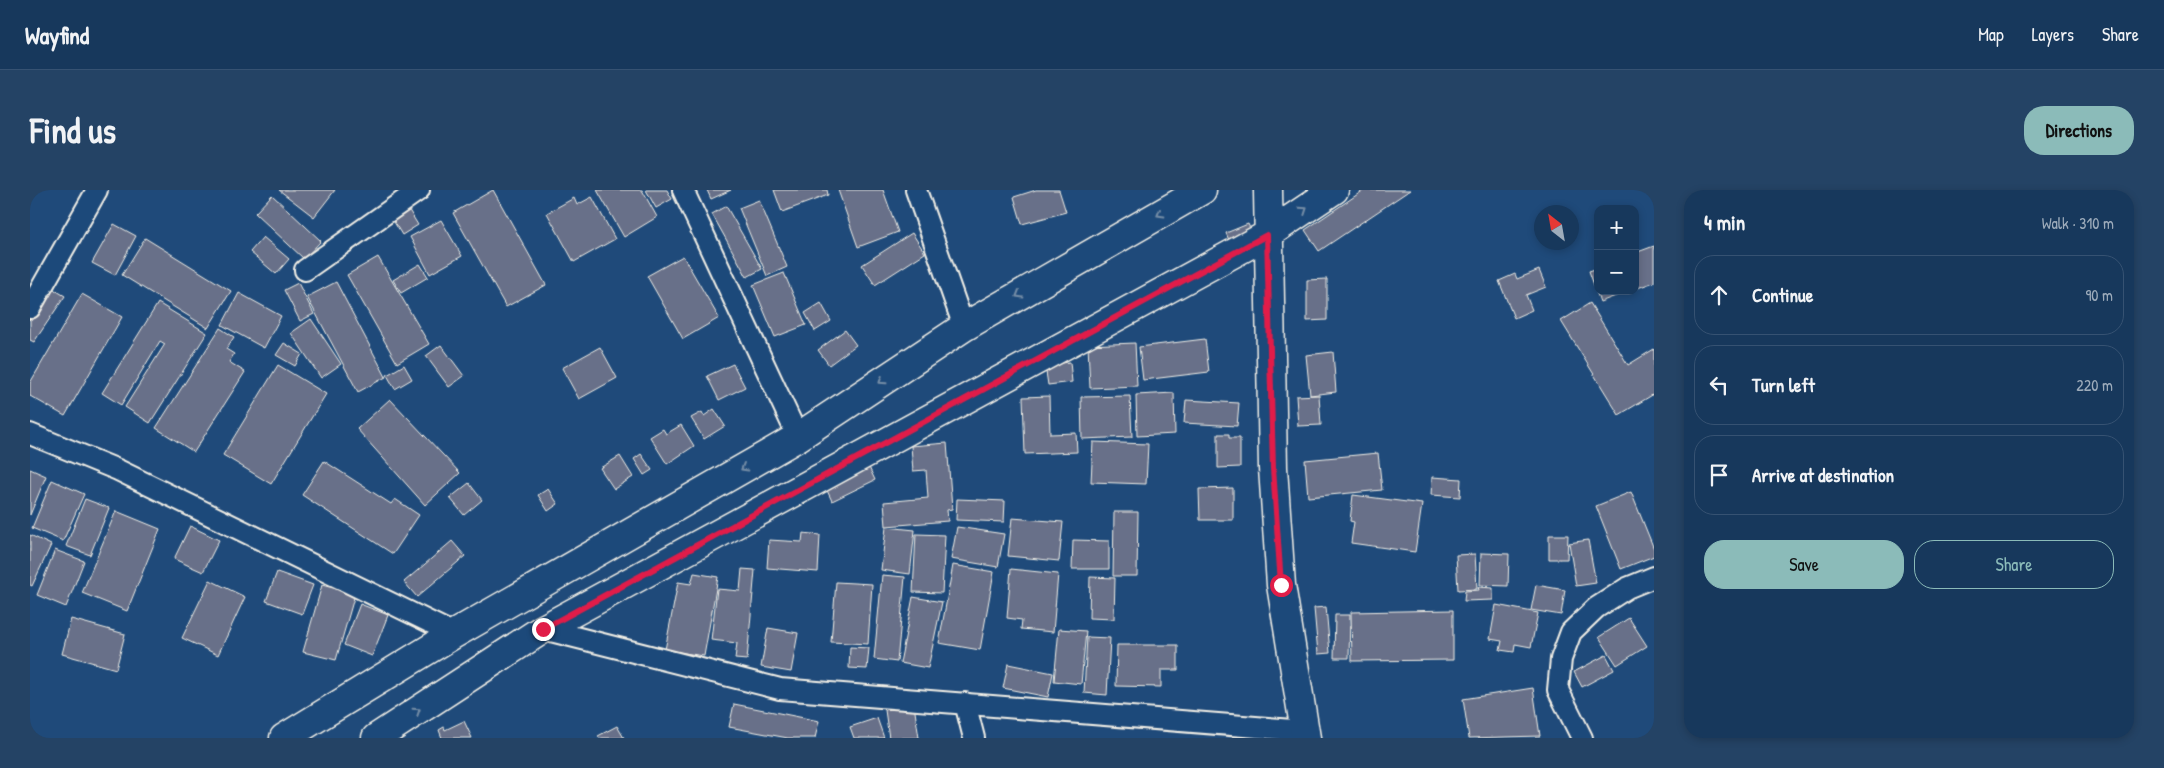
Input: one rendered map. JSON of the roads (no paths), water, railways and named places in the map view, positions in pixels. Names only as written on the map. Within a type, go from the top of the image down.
[{"type":"street","points":[[30,308],[97,190]]},
{"type":"street","points":[[305,270],[419,190]]},
{"type":"street","points":[[683,190],[798,437]]},
{"type":"street","points":[[916,190],[964,327]]},
{"type":"street","points":[[284,738],[454,634],[798,437],[964,327],[1202,190]]},
{"type":"street","points":[[543,629],[780,689],[965,703],[1305,735],[1280,575],[1273,468],[1267,235],[1268,190]]},
{"type":"street","points":[[376,738],[543,629],[1267,235],[1334,190]]},
{"type":"street","points":[[30,434],[118,470],[454,634]]},
{"type":"street","points":[[1582,738],[1558,690],[1562,659],[1571,632],[1596,608],[1627,588],[1654,577]]},
{"type":"street","points":[[965,703],[974,738]]}]
